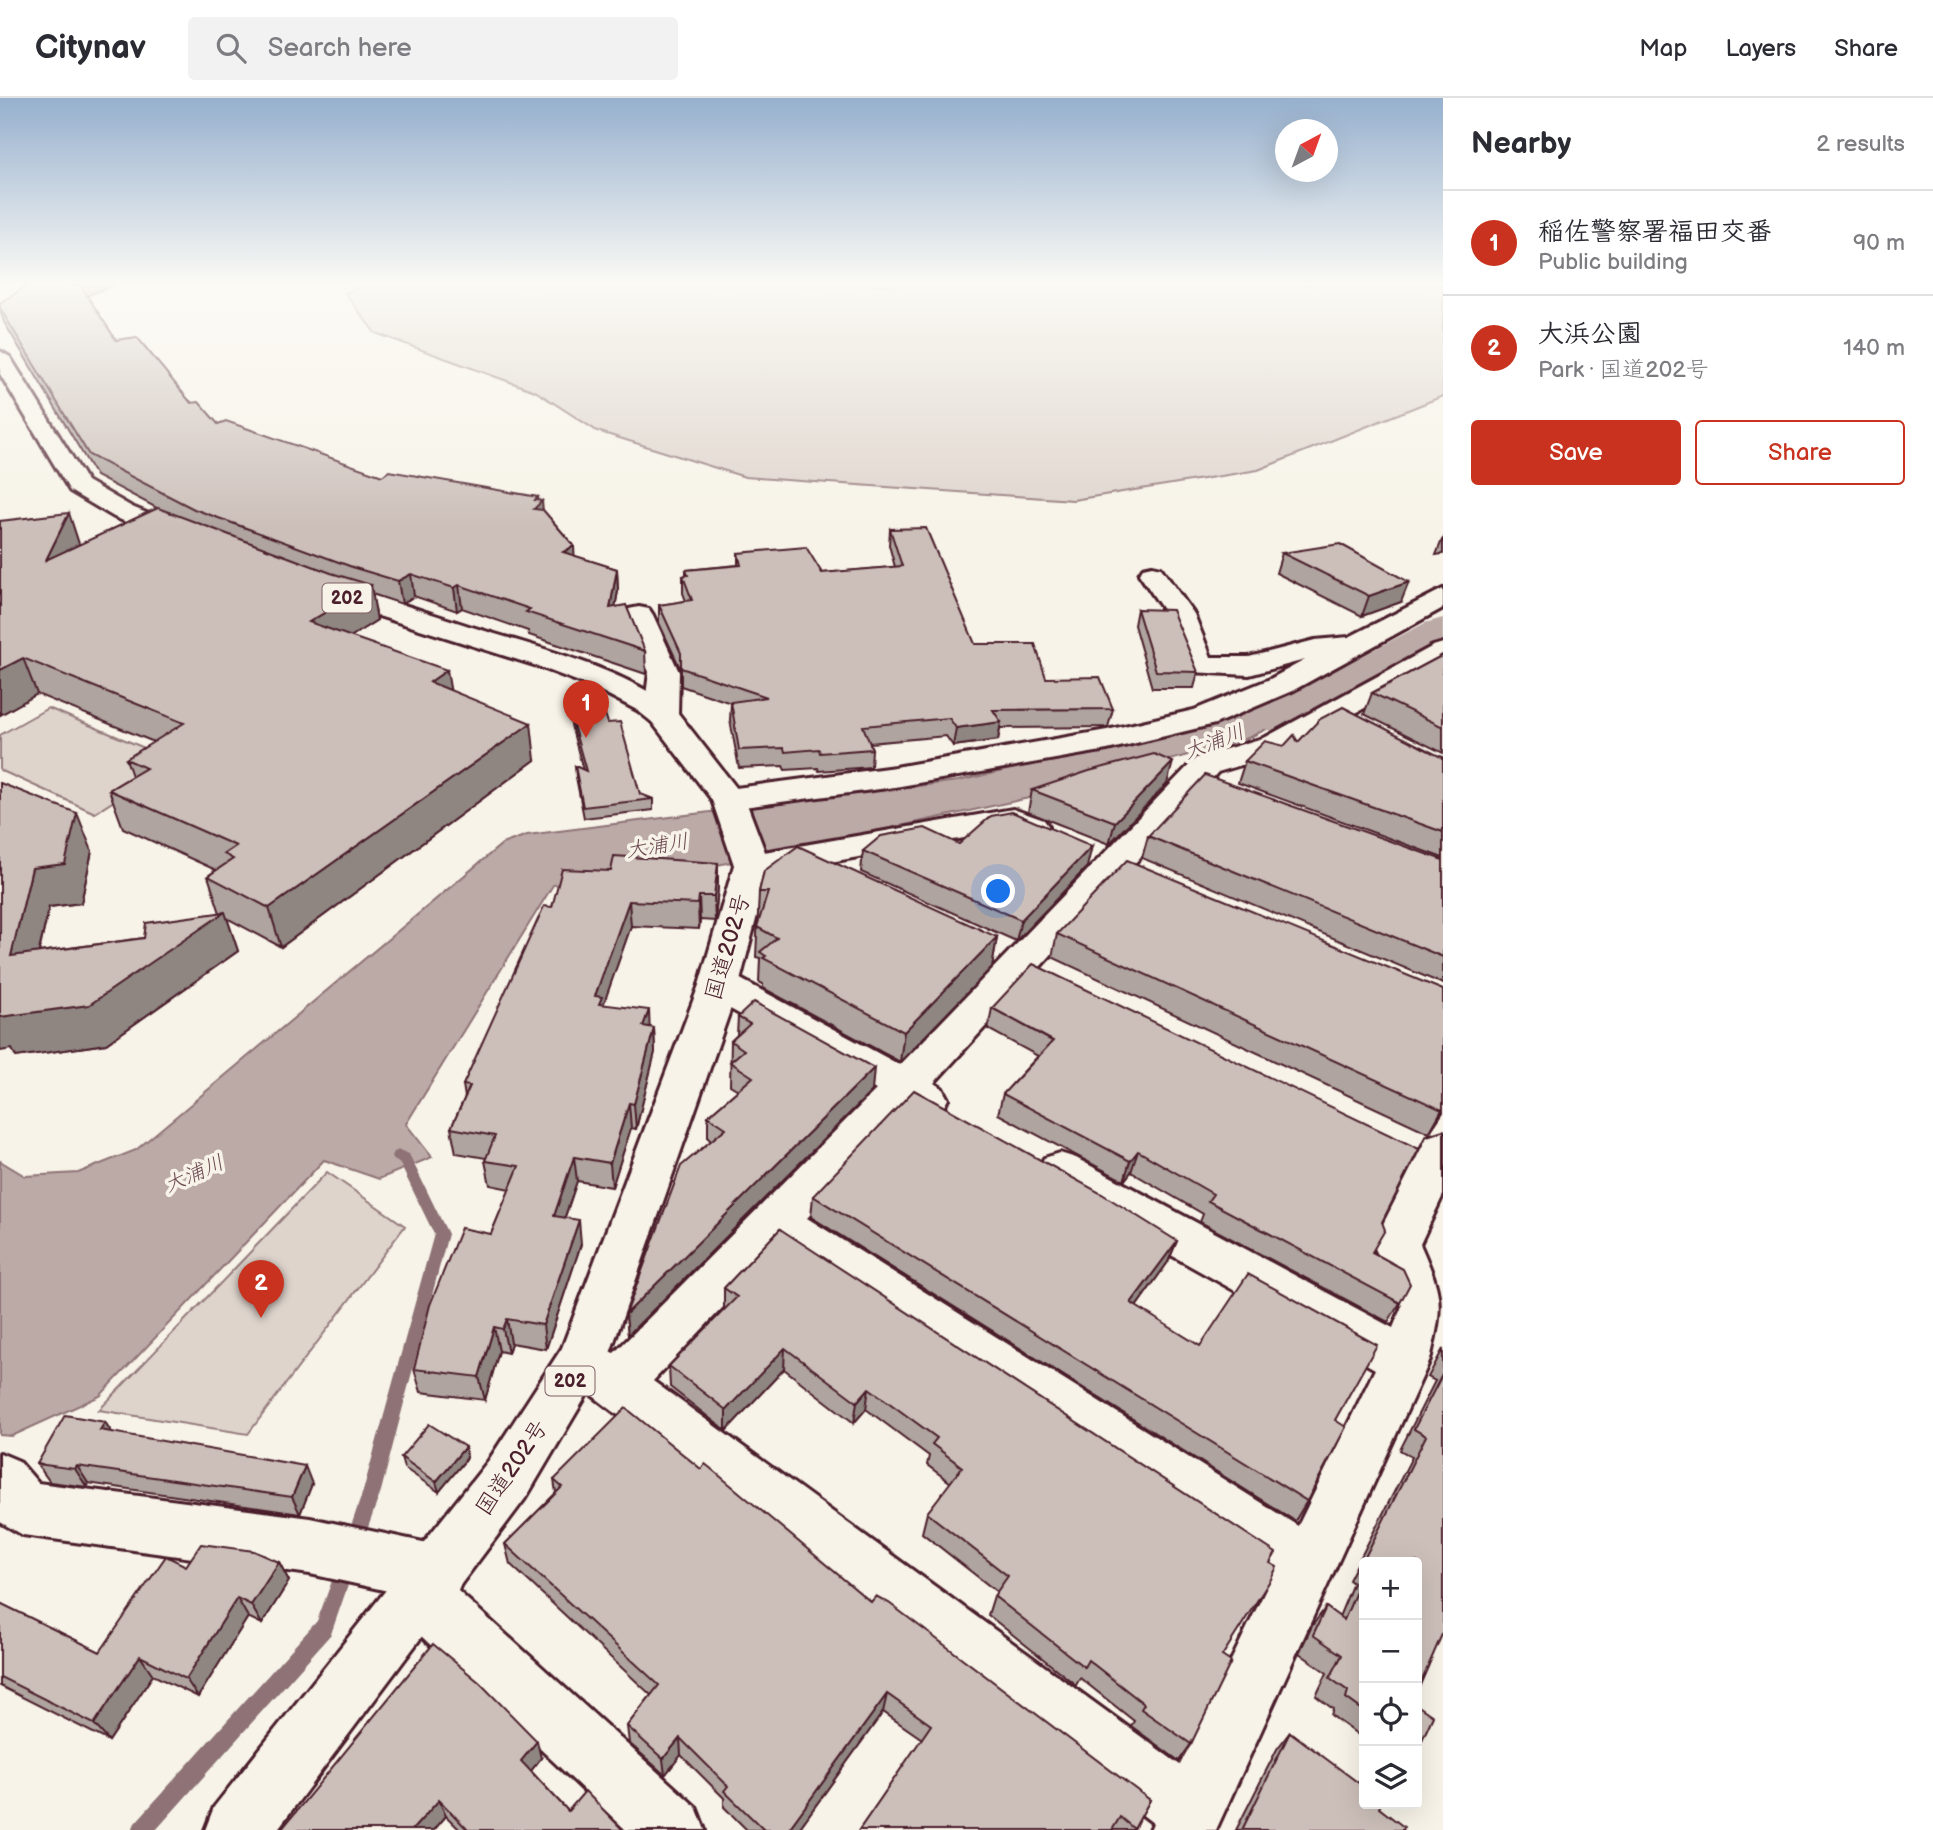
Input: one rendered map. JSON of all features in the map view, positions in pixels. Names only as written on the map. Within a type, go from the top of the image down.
[{"type":"main road","points":[[5,366],[78,486],[123,512],[207,546]]},
{"type":"main road","points":[[1152,574],[1180,614],[1200,666],[1249,666],[1315,649],[1356,645]]},
{"type":"main road","name":"202","points":[[298,580],[349,599],[559,664],[606,682],[663,715],[728,799],[765,859]]},
{"type":"main road","points":[[728,799],[895,777],[1107,740],[1204,717],[1281,685],[1443,597]]},
{"type":"main road","points":[[639,615],[664,672],[663,715]]},
{"type":"main road","points":[[1426,1150],[1396,1244],[1426,1306],[1405,1360],[1187,1821],[600,1372],[775,1221],[1022,962],[1087,851],[1191,780],[1207,765],[1277,744],[1331,712],[1439,658]]},
{"type":"main road","points":[[1249,666],[1281,685]]},
{"type":"main road","points":[[1331,712],[1368,731]]},
{"type":"main road","points":[[1191,780],[1228,794]]},
{"type":"main road","points":[[765,859],[1013,819],[1153,879]]},
{"type":"main road","points":[[765,859],[858,886]]},
{"type":"main road","name":"国道202号","points":[[237,1830],[508,1478],[600,1372],[719,985],[765,859]]},
{"type":"main road","points":[[984,944],[1060,980]]},
{"type":"main road","points":[[719,985],[966,1120]]},
{"type":"main road","points":[[1027,1153],[1405,1360]]},
{"type":"main road","points":[[775,1221],[1307,1564]]},
{"type":"main road","points":[[0,1479],[23,1507],[150,1527],[310,1546],[428,1584],[673,1830]]},
{"type":"shaded area","points":[[466,366],[1443,366],[1443,396],[1258,470],[1073,500],[745,477],[597,431],[535,391]]},
{"type":"shaded area","points":[[48,708],[176,761],[95,813],[0,770],[0,735]]},
{"type":"shaded area","points":[[327,1172],[405,1226],[248,1434],[99,1410]]},
{"type":"water","points":[[1339,663],[1373,678],[1248,738],[1057,792],[676,874],[632,865],[553,885],[406,1124],[432,1157],[379,1179],[324,1160],[100,1396],[12,1436],[0,1435],[0,1161],[25,1176],[78,1173],[136,1150],[502,844],[527,835],[958,781],[1105,748]]},
{"type":"building","points":[[35,366],[161,366],[191,403],[199,402],[218,424],[226,421],[382,476],[389,471],[538,497],[535,500],[542,501],[534,509],[543,510],[574,546],[563,552],[617,569],[610,608],[626,605],[645,651],[526,612],[530,609],[459,585],[454,588],[411,574],[398,581],[355,568],[194,509],[89,455]]},
{"type":"building","points":[[158,508],[331,573],[371,585],[309,622],[447,670],[430,682],[531,723],[269,908],[208,876],[233,859],[224,854],[236,846],[109,790],[146,768],[126,759],[184,723],[23,658],[0,670],[0,521],[69,513],[46,560]]},
{"type":"building","points":[[926,528],[975,644],[1035,644],[1046,678],[1100,677],[1113,709],[993,710],[1001,722],[956,728],[949,718],[863,726],[872,749],[820,753],[819,749],[785,752],[784,748],[739,750],[731,702],[767,697],[681,668],[681,653],[659,605],[692,600],[683,576],[688,575],[686,570],[741,565],[738,553],[806,547],[822,573],[902,566],[890,529]]},
{"type":"building","points":[[1340,544],[1409,582],[1369,596],[1282,553]]},
{"type":"building","points":[[1137,609],[1172,610],[1198,672],[1156,671]]},
{"type":"building","points":[[1443,655],[1443,727],[1372,693]]},
{"type":"building","points":[[1343,707],[1443,757],[1443,832],[1245,761],[1265,741],[1284,746],[1294,735],[1298,742],[1320,719]]},
{"type":"building","points":[[604,711],[608,723],[620,722],[640,794],[653,799],[583,807],[575,766],[586,771],[570,714]]},
{"type":"building","points":[[1154,754],[1173,762],[1115,822],[1032,790],[1089,771]]},
{"type":"building","points":[[1205,775],[1443,860],[1443,957],[1148,836]]},
{"type":"building","points":[[0,783],[77,813],[65,864],[32,868],[11,956],[144,938],[146,923],[225,912],[89,1005],[0,1017]]},
{"type":"building","points":[[1012,812],[1092,846],[1021,920],[863,851],[881,836],[925,828],[959,844],[991,816]]},
{"type":"building","points":[[798,846],[997,937],[904,1032],[763,958],[766,956],[760,952],[777,938],[757,927],[768,892],[759,892],[764,871]]},
{"type":"building","points":[[614,856],[718,863],[714,896],[699,896],[698,904],[629,901],[595,996],[602,997],[599,1004],[649,1010],[643,1026],[654,1028],[634,1104],[629,1103],[610,1163],[574,1157],[554,1216],[579,1220],[543,1325],[507,1319],[503,1329],[494,1327],[479,1377],[414,1369],[430,1305],[461,1228],[491,1234],[519,1166],[485,1161],[495,1136],[451,1128],[470,1086],[463,1085],[544,906],[552,907],[562,869],[611,871]]},
{"type":"building","points":[[1127,860],[1443,990],[1442,1110],[1057,934]]},
{"type":"building","points":[[1033,964],[1419,1149],[1382,1222],[1385,1230],[1372,1252],[1403,1269],[1410,1284],[1400,1303],[1208,1201],[1213,1194],[1138,1151],[1130,1161],[1003,1094],[1053,1041],[992,1008]]},
{"type":"building","points":[[754,1002],[874,1068],[626,1314],[681,1166],[726,1128],[708,1116],[753,1077],[730,1062],[744,1050],[731,1041],[750,1024],[738,1017]]},
{"type":"building","points":[[914,1090],[1102,1194],[1177,1241],[1131,1303],[1200,1346],[1248,1274],[1377,1345],[1335,1420],[1346,1427],[1307,1501],[813,1196]]},
{"type":"building","points":[[780,1229],[1276,1553],[1270,1563],[1277,1567],[1271,1579],[1222,1656],[1231,1662],[1191,1744],[1141,1709],[1144,1704],[1088,1660],[1084,1667],[994,1596],[1008,1576],[927,1513],[962,1467],[932,1444],[937,1438],[869,1388],[857,1402],[785,1348],[726,1410],[669,1366],[737,1297],[724,1288]]},
{"type":"building","points":[[1443,1373],[1443,1632],[1422,1680],[1422,1557],[1365,1557],[1426,1436],[1414,1429]]},
{"type":"building","points":[[626,1408],[701,1469],[705,1464],[709,1467],[871,1602],[876,1596],[889,1603],[1150,1800],[1134,1829],[1120,1817],[1112,1830],[859,1830],[931,1725],[887,1694],[788,1830],[764,1830],[724,1791],[728,1786],[680,1738],[663,1759],[627,1726],[659,1685],[505,1544],[562,1487],[554,1480]]},
{"type":"building","points":[[65,1415],[105,1422],[100,1430],[305,1466],[292,1497],[77,1466],[75,1469],[37,1464]]},
{"type":"building","points":[[429,1424],[465,1447],[436,1482],[401,1457]]},
{"type":"building","points":[[201,1544],[254,1551],[279,1562],[251,1605],[237,1598],[186,1679],[140,1656],[94,1724],[0,1677],[0,1603],[100,1652],[166,1556],[186,1566]]},
{"type":"building","points":[[1359,1585],[1359,1707],[1346,1698],[1348,1691],[1330,1678],[1342,1655],[1313,1635],[1326,1607],[1344,1620]]},
{"type":"building","points":[[433,1644],[479,1682],[537,1741],[521,1761],[568,1811],[585,1791],[623,1830],[468,1830],[439,1800],[412,1830],[281,1830]]},
{"type":"building","points":[[1422,1708],[1433,1716],[1422,1740]]},
{"type":"building","points":[[1290,1732],[1359,1783],[1359,1809],[1380,1809],[1404,1827],[1403,1830],[1242,1830]]},
{"type":"waterway","name":"大浦川","points":[[1281,716],[1327,697],[1443,634]]},
{"type":"waterway","points":[[354,1544],[372,1491],[441,1234],[404,1158],[399,1156]]},
{"type":"waterway","points":[[142,1830],[324,1627],[345,1568]]},
{"type":"place","name":"稲佐警察署福田交番","points":[[586,738]]},
{"type":"place","name":"大浜公園","points":[[261,1318]]}]
